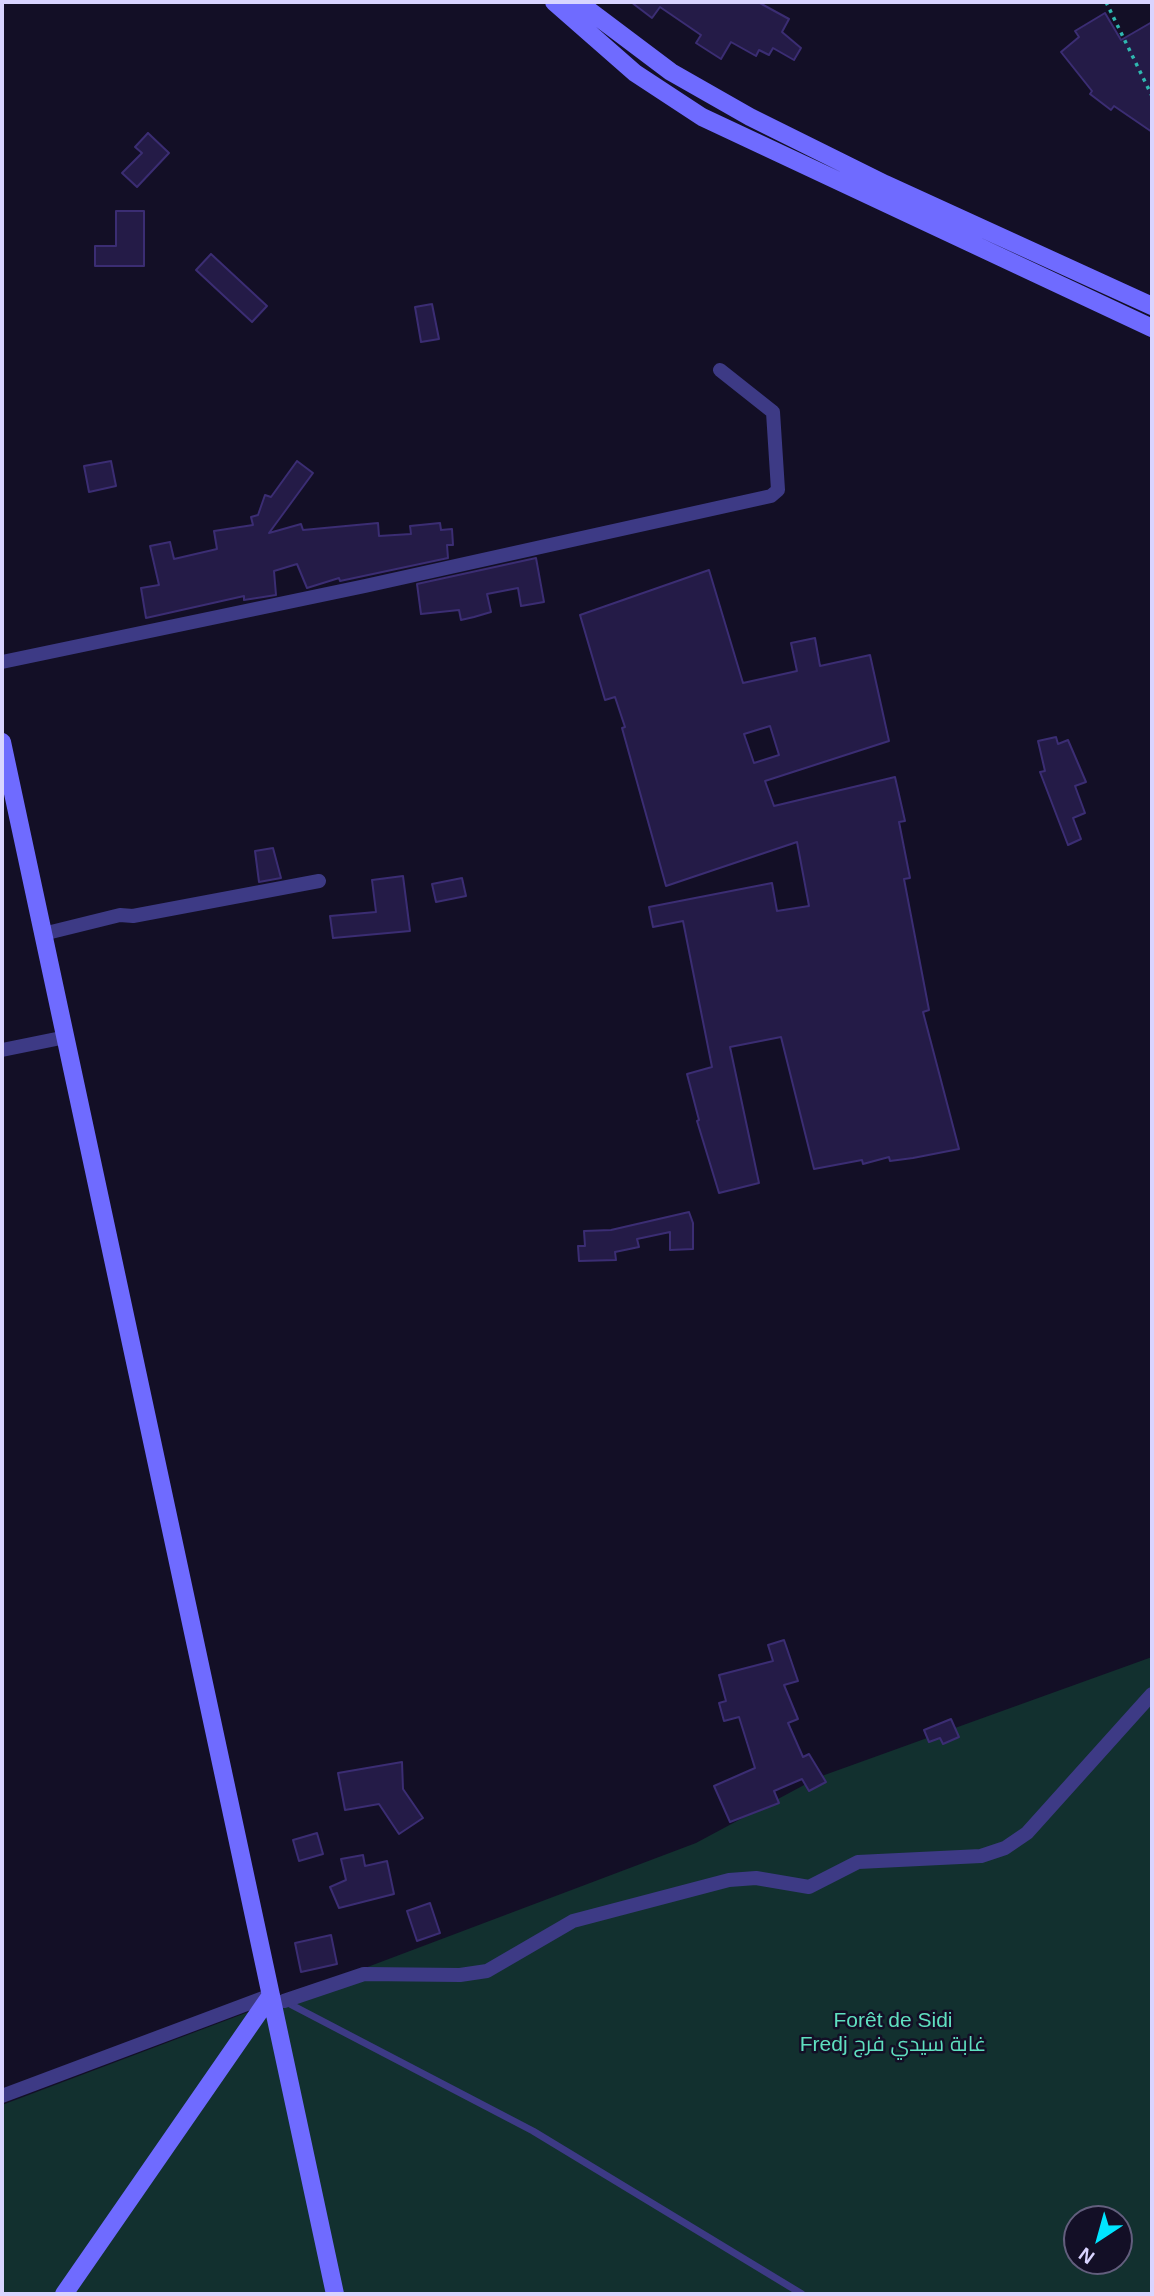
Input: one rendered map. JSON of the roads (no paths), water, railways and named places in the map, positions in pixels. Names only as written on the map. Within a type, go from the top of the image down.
[{"type":"main road","points":[[554,2],[579,9],[671,72],[750,117],[885,184],[1152,306]]},
{"type":"main road","points":[[579,9],[654,87],[731,132],[1152,328]]},
{"type":"main road","points":[[2,742],[278,1998],[335,2294]]},
{"type":"main road","points":[[64,2294],[278,1998]]},
{"type":"street","points":[[2,662],[365,586],[771,496],[778,490],[773,412],[720,370]]},
{"type":"street","points":[[43,934],[120,915],[134,916],[319,881]]},
{"type":"street","points":[[2,1050],[66,1037]]},
{"type":"street","points":[[2,2096],[278,1998],[351,1976],[374,1972],[460,1975],[487,1971],[561,1927],[584,1917],[737,1879],[756,1878],[809,1887],[858,1862],[981,1856],[1005,1848],[1027,1833],[1152,1694]]},
{"type":"lane","points":[[278,1998],[533,2132],[802,2294]]},
{"type":"park label","name":"Forêt de Sidi Fredj غابة سيدي فرج","points":[[893,2033]]}]
